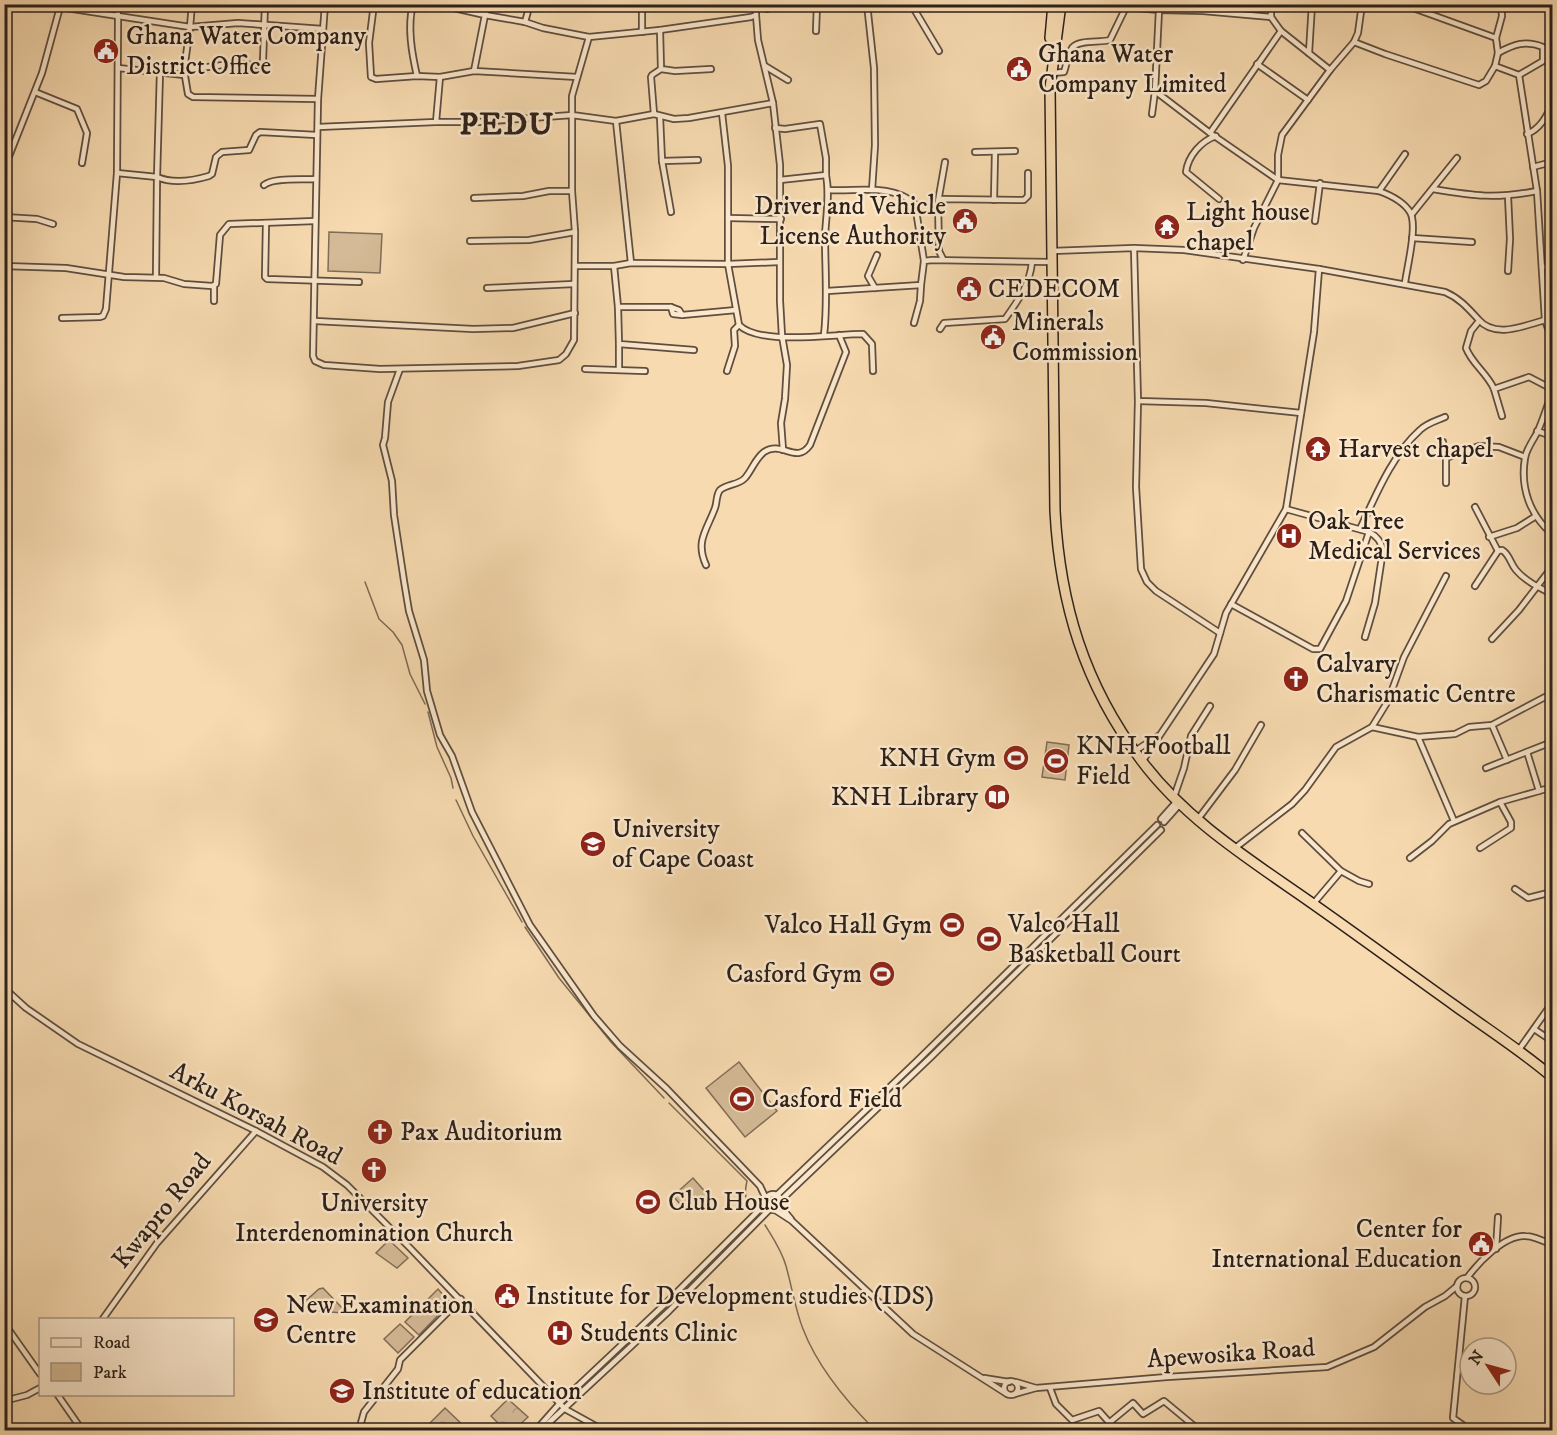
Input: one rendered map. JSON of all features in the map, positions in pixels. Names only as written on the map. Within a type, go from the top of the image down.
[{"type":"highway","points":[[1053,4],[1049,51],[1055,511],[1062,585],[1086,663],[1114,721],[1142,762],[1175,802],[1235,848],[1552,1077]]},
{"type":"highway","points":[[1050,88],[1061,4]]},
{"type":"street","points":[[62,318],[103,316],[105,309],[117,173],[117,4]]},
{"type":"street","points":[[192,4],[184,73],[188,94],[193,97],[318,99]]},
{"type":"street","points":[[118,68],[184,73],[231,64],[259,65],[262,61],[265,4]]},
{"type":"street","points":[[325,4],[318,99],[313,356],[315,361],[331,366],[400,369],[518,366],[559,360],[566,354],[574,340],[575,232],[571,102],[589,37]]},
{"type":"street","points":[[374,4],[369,43],[371,77],[376,79],[440,77],[474,71],[577,77]]},
{"type":"street","points":[[413,4],[410,17],[411,35],[417,76]]},
{"type":"street","points":[[436,4],[589,37],[660,30],[756,15]]},
{"type":"street","points":[[474,71],[487,4]]},
{"type":"street","points":[[525,22],[530,4]]},
{"type":"street","points":[[642,4],[642,32]]},
{"type":"street","points":[[756,4],[758,40],[773,103],[780,180],[779,262],[782,336],[787,365],[781,423],[783,450]]},
{"type":"street","points":[[816,32],[817,4]]},
{"type":"street","points":[[867,4],[874,68],[875,145],[872,190]]},
{"type":"street","points":[[911,4],[939,51]]},
{"type":"street","points":[[1120,4],[1159,10],[1203,11],[1271,18]]},
{"type":"street","points":[[1203,11],[1204,4]]},
{"type":"street","points":[[1271,4],[1271,18],[1281,31],[1330,70]]},
{"type":"street","points":[[1309,53],[1312,4]]},
{"type":"street","points":[[1243,260],[1254,228],[1278,180],[1278,155],[1282,135],[1330,70],[1354,42],[1358,33],[1362,4]]},
{"type":"street","points":[[1402,4],[1496,38]]},
{"type":"street","points":[[1354,42],[1479,85],[1486,81],[1498,53],[1496,38],[1503,12],[1501,4]]},
{"type":"street","points":[[4,169],[35,92],[60,6],[190,27],[238,22],[323,29]]},
{"type":"street","points":[[1052,73],[1064,72],[1072,48],[1077,44],[1110,40],[1126,6]]},
{"type":"street","points":[[1152,114],[1159,10]]},
{"type":"street","points":[[660,30],[661,69]]},
{"type":"street","points":[[1210,134],[1281,31]]},
{"type":"street","points":[[1494,66],[1519,75],[1543,62],[1543,47],[1524,42],[1498,53]]},
{"type":"street","points":[[1257,64],[1308,100]]},
{"type":"street","points":[[765,66],[788,80]]},
{"type":"street","points":[[654,114],[652,75],[661,69],[675,71],[711,69]]},
{"type":"street","points":[[156,277],[160,72]]},
{"type":"street","points":[[1519,75],[1537,191],[1545,320],[1552,340]]},
{"type":"street","points":[[436,122],[440,77]]},
{"type":"street","points":[[35,92],[77,109],[87,133],[82,163]]},
{"type":"street","points":[[1155,92],[1210,134],[1278,180],[1378,191],[1399,201],[1412,214]]},
{"type":"street","points":[[318,128],[478,122],[572,115],[616,121],[654,114],[660,117],[689,118],[773,103]]},
{"type":"street","points":[[1527,134],[1541,125],[1552,105]]},
{"type":"street","points":[[722,113],[728,166],[728,264],[739,325],[752,334],[798,337],[863,334],[872,344],[873,370]]},
{"type":"street","points":[[660,117],[662,161],[670,212]]},
{"type":"street","points":[[616,121],[631,263]]},
{"type":"street","points":[[775,128],[785,129],[820,124],[826,158],[828,190],[824,335]]},
{"type":"street","points":[[117,173],[178,181],[197,180],[209,176],[218,154],[249,150],[256,135],[260,132],[317,135]]},
{"type":"street","points":[[1216,136],[1201,143],[1188,164],[1186,172],[1220,199]]},
{"type":"street","points":[[975,152],[1015,152]]},
{"type":"street","points":[[994,200],[995,152]]},
{"type":"street","points":[[1378,191],[1405,154]]},
{"type":"street","points":[[1405,283],[1412,238],[1412,214],[1457,158]]},
{"type":"street","points":[[662,161],[698,160]]},
{"type":"street","points":[[943,259],[939,251],[938,202],[945,162]]},
{"type":"street","points":[[1533,167],[1552,162]]},
{"type":"street","points":[[938,202],[942,199],[1024,200],[1028,196],[1028,173]]},
{"type":"street","points":[[780,180],[826,175]]},
{"type":"street","points":[[264,185],[277,180],[316,178]]},
{"type":"street","points":[[1315,221],[1320,183]]},
{"type":"street","points":[[1433,189],[1484,197],[1537,191]]},
{"type":"street","points":[[828,190],[885,190],[899,193],[915,204],[924,261],[920,301],[914,323]]},
{"type":"street","points":[[474,198],[572,191]]},
{"type":"street","points":[[1508,196],[1510,239],[1508,271]]},
{"type":"street","points":[[4,217],[37,219],[53,224]]},
{"type":"street","points":[[728,218],[781,219]]},
{"type":"street","points":[[214,301],[220,235],[225,227],[229,224],[315,221]]},
{"type":"street","points":[[266,223],[266,278],[359,282]]},
{"type":"street","points":[[470,240],[529,240],[575,232]]},
{"type":"street","points":[[1412,238],[1472,242]]},
{"type":"street","points":[[1052,251],[1134,248],[1184,250],[1319,269],[1445,292],[1456,297],[1486,327],[1497,330],[1545,320]]},
{"type":"street","points":[[1134,248],[1138,401],[1136,487],[1141,569],[1147,582],[1156,591],[1220,633]]},
{"type":"street","points":[[875,288],[868,276],[877,255]]},
{"type":"street","points":[[924,261],[943,259],[1052,262]]},
{"type":"street","points":[[940,329],[944,323],[1005,319],[1029,279],[1032,261]]},
{"type":"street","points":[[575,266],[614,266],[631,263],[779,262]]},
{"type":"street","points":[[4,266],[66,268],[124,277],[156,277],[189,285],[214,286]]},
{"type":"street","points":[[614,266],[618,307],[619,369]]},
{"type":"street","points":[[1542,267],[1552,267]]},
{"type":"street","points":[[1142,762],[1210,660],[1232,604],[1286,509],[1316,323],[1319,269]]},
{"type":"street","points":[[488,288],[574,284]]},
{"type":"street","points":[[827,291],[921,285]]},
{"type":"street","points":[[618,307],[671,307],[679,310],[682,315],[736,310]]},
{"type":"street","points":[[315,321],[472,329],[513,328],[574,313]]},
{"type":"street","points":[[1479,321],[1471,331],[1466,348],[1469,357],[1484,373],[1494,389],[1502,416]]},
{"type":"street","points":[[727,371],[735,346],[734,330],[739,325]]},
{"type":"street","points":[[706,565],[700,549],[701,541],[716,506],[719,492],[743,481],[756,460],[767,450],[773,448],[800,454],[805,453],[810,446],[846,351],[839,335]]},
{"type":"street","points":[[619,344],[694,350]]},
{"type":"street","points":[[400,369],[388,402],[383,451],[392,481],[394,515],[409,611],[424,660],[427,691],[440,735],[452,756],[463,790],[485,840],[530,925],[594,1016],[620,1046],[667,1089],[760,1186],[770,1194],[777,1195],[781,1200]]},
{"type":"street","points":[[585,369],[645,371]]},
{"type":"street","points":[[1494,389],[1528,377],[1552,391],[1525,457],[1525,486],[1528,500],[1536,516],[1552,534]]},
{"type":"street","points":[[1138,401],[1206,403],[1300,413]]},
{"type":"street","points":[[1360,529],[1401,452],[1420,429],[1445,417]]},
{"type":"street","points":[[1537,431],[1552,436]]},
{"type":"street","points":[[1443,442],[1446,458],[1446,483]]},
{"type":"street","points":[[1446,458],[1479,446],[1499,447],[1525,457]]},
{"type":"street","points":[[1475,507],[1498,551]]},
{"type":"street","points":[[1286,509],[1369,532],[1375,535],[1381,543],[1383,550],[1375,603],[1365,637]]},
{"type":"street","points":[[1489,537],[1517,528],[1536,516]]},
{"type":"street","points":[[1232,604],[1313,649],[1320,649],[1346,602],[1369,532]]},
{"type":"street","points":[[1498,551],[1502,550],[1506,553],[1515,569],[1537,587],[1552,594]]},
{"type":"street","points":[[1475,586],[1498,551]]},
{"type":"street","points":[[1492,639],[1552,567]]},
{"type":"street","points":[[1235,848],[1292,804],[1336,747],[1371,727],[1388,701],[1404,657],[1446,576]]},
{"type":"street","points":[[1371,727],[1418,737],[1455,734],[1469,727],[1492,725],[1545,698]]},
{"type":"street","points":[[1162,820],[1175,802],[1191,736],[1210,706]]},
{"type":"street","points":[[1194,816],[1235,770],[1261,725]]},
{"type":"street","points":[[1492,725],[1507,760]]},
{"type":"street","points":[[1135,751],[1158,736]]},
{"type":"street","points":[[1418,737],[1454,821]]},
{"type":"street","points":[[1486,768],[1552,742]]},
{"type":"street","points":[[1527,752],[1539,791]]},
{"type":"street","points":[[1410,858],[1454,821],[1500,802],[1552,787]]},
{"type":"street","points":[[1480,848],[1511,828],[1511,822],[1500,802]]},
{"type":"street","points":[[777,1195],[918,1060],[1156,825]]},
{"type":"street","points":[[792,1221],[780,1206],[781,1200],[923,1065],[1161,830]]},
{"type":"street","points":[[1302,833],[1341,871],[1369,884]]},
{"type":"street","points":[[1313,904],[1341,871]]},
{"type":"street","points":[[1515,889],[1529,898],[1552,892]]},
{"type":"street","name":"Arku Korsah Road","points":[[4,988],[27,1008],[78,1044],[256,1131],[310,1159],[339,1179],[461,1299],[565,1408],[603,1431]]},
{"type":"street","points":[[1518,1052],[1552,1004]]},
{"type":"street","points":[[1534,1029],[1552,1041]]},
{"type":"street","name":"Kwapro Road","points":[[103,1318],[175,1221],[256,1131]]},
{"type":"street","points":[[760,1186],[766,1202],[772,1209],[792,1221]]},
{"type":"street","points":[[536,1431],[560,1403],[648,1321],[766,1202],[770,1194]]},
{"type":"street","points":[[541,1431],[669,1311],[772,1209],[780,1206]]},
{"type":"street","points":[[1496,1249],[1498,1217]]},
{"type":"street","name":"Apewosika Road","points":[[792,1221],[913,1334],[1007,1394],[1036,1388]]},
{"type":"street","points":[[1467,1278],[1479,1262],[1514,1237],[1534,1237],[1552,1245]]},
{"type":"street","points":[[1467,1278],[1473,1281],[1475,1288],[1470,1295],[1465,1296],[1459,1293],[1445,1296],[1457,1286],[1461,1279],[1467,1278]]},
{"type":"street","points":[[1457,1286],[1459,1293]]},
{"type":"street","name":"Apewosika Road","points":[[982,1378],[1036,1388],[1050,1388],[1167,1377],[1328,1367],[1374,1347],[1425,1307],[1445,1296]]},
{"type":"street","points":[[1465,1296],[1453,1419],[1470,1431]]},
{"type":"street","points":[[359,1431],[364,1412],[398,1369],[400,1360],[461,1299]]},
{"type":"street","points":[[4,1323],[39,1373]]},
{"type":"street","points":[[1007,1394],[1004,1387],[1012,1382],[1017,1387],[1015,1394]]},
{"type":"street","points":[[1050,1388],[1056,1404],[1072,1420],[1098,1411],[1102,1412],[1116,1431]]},
{"type":"street","points":[[4,1401],[27,1395],[39,1389]]},
{"type":"street","points":[[58,1396],[82,1431]]},
{"type":"street","points":[[1110,1422],[1133,1403],[1143,1414],[1164,1401],[1199,1430]]},
{"type":"green space","points":[[329,232],[382,234],[380,273],[328,271]]},
{"type":"green space","name":"KNH Football Field","points":[[1047,742],[1069,745],[1065,780],[1042,777]]},
{"type":"green space","name":"Casford Field","points":[[739,1062],[777,1111],[745,1137],[706,1088]]},
{"type":"green space","points":[[693,1178],[708,1195],[687,1212],[673,1196]]},
{"type":"green space","points":[[389,1240],[408,1258],[397,1268],[376,1253]]},
{"type":"green space","points":[[323,1288],[346,1312],[303,1310],[302,1304]]},
{"type":"green space","points":[[438,1289],[450,1303],[419,1335],[405,1322]]},
{"type":"green space","points":[[400,1324],[414,1337],[398,1353],[384,1339]]},
{"type":"green space","points":[[508,1399],[528,1417],[514,1430],[505,1430],[491,1416]]},
{"type":"green space","points":[[445,1408],[468,1430],[423,1430]]},
{"type":"waterway","points":[[365,582],[379,619],[393,632],[402,645],[410,674],[425,704]]},
{"type":"waterway","points":[[428,712],[437,747],[453,788]]},
{"type":"waterway","points":[[456,800],[473,836],[522,922]]},
{"type":"waterway","points":[[525,927],[559,978],[611,1042],[664,1098]]},
{"type":"waterway","points":[[669,1103],[747,1181],[746,1197],[753,1210]]},
{"type":"waterway","points":[[765,1225],[784,1260],[800,1321],[816,1357],[843,1396],[875,1430]]},
{"type":"place","name":"Ghana Water Company District Office","points":[[106,51]]},
{"type":"place","name":"Ghana Water Company Limited","points":[[1019,69]]},
{"type":"place","name":"Driver and Vehicle License Authority","points":[[965,221]]},
{"type":"place","name":"Light house chapel","points":[[1167,227]]},
{"type":"place","name":"CEDECOM","points":[[969,289]]},
{"type":"place","name":"Minerals Commission","points":[[993,337]]},
{"type":"place","name":"Harvest chapel","points":[[1318,449]]},
{"type":"place","name":"Oak Tree Medical Services","points":[[1289,536]]},
{"type":"place","name":"Calvary Charismatic Centre","points":[[1296,679]]},
{"type":"place","name":"KNH Gym","points":[[1016,758]]},
{"type":"place","name":"KNH Football Field","points":[[1056,761]]},
{"type":"place","name":"KNH Library","points":[[997,797]]},
{"type":"place","name":"University of Cape Coast","points":[[593,844]]},
{"type":"place","name":"Valco Hall Gym","points":[[952,925]]},
{"type":"place","name":"Valco Hall Basketball Court","points":[[989,939]]},
{"type":"place","name":"Casford Gym","points":[[882,974]]},
{"type":"place","name":"Casford Field","points":[[742,1099]]},
{"type":"place","name":"Pax Auditorium","points":[[380,1132]]},
{"type":"place","name":"University Interdenomination Church","points":[[374,1170]]},
{"type":"place","name":"Club House","points":[[648,1202]]},
{"type":"place","name":"Center for International Education","points":[[1481,1244]]},
{"type":"place","name":"Institute for Development studies (IDS)","points":[[507,1296]]},
{"type":"place","name":"New Examination Centre","points":[[266,1320]]},
{"type":"place","name":"Students Clinic","points":[[560,1333]]},
{"type":"place","name":"Institute of education","points":[[342,1391]]},
{"type":"district","name":"PEDU","points":[[507,125]]}]
